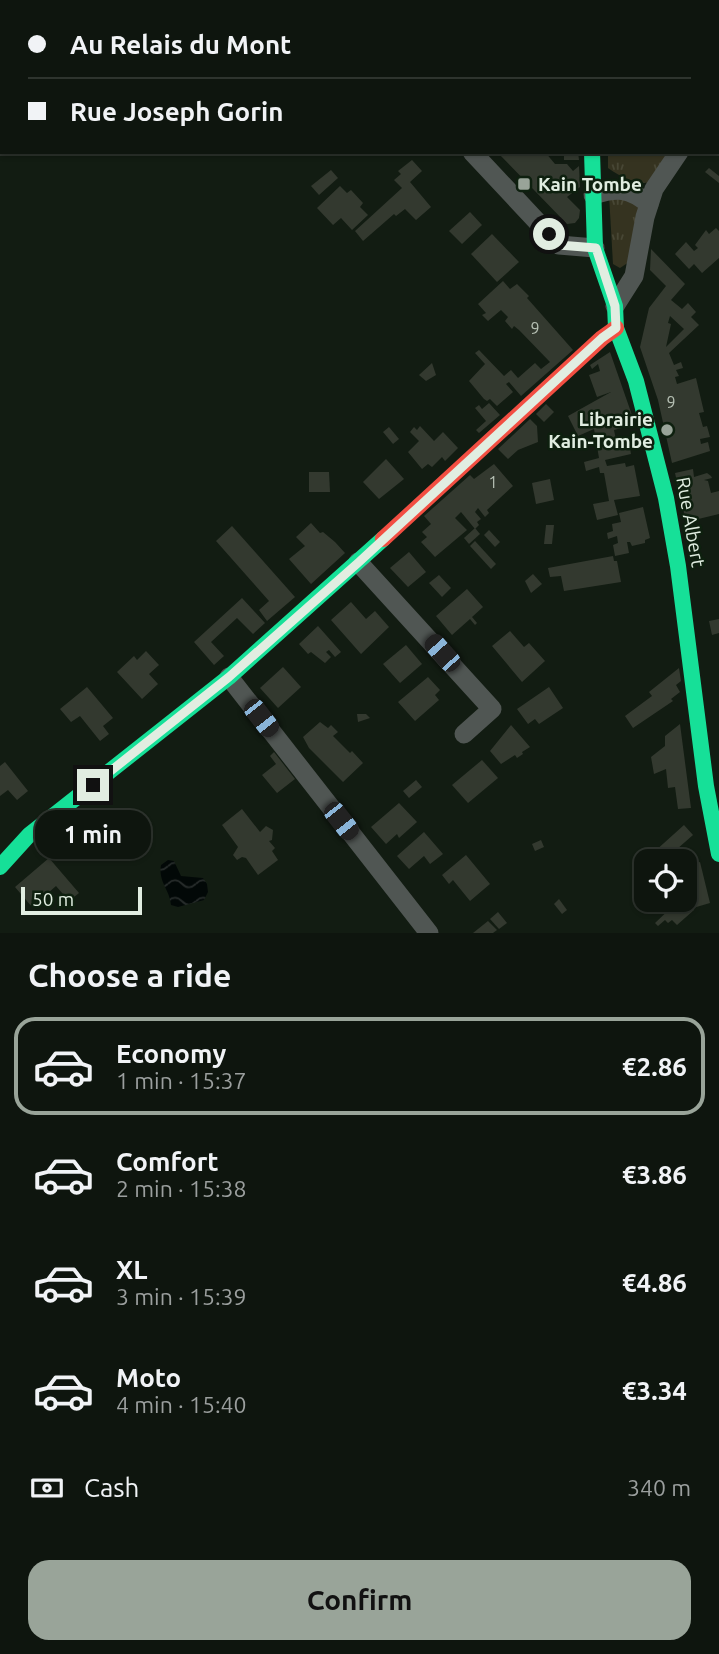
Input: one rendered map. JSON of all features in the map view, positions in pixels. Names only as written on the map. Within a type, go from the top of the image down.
[{"type":"street","points":[[479,154],[559,245],[596,248]]},
{"type":"street","name":"Rue Albert","points":[[592,154],[596,248],[615,306],[616,328],[636,382],[666,498],[678,566],[706,786],[719,854]]},
{"type":"street","points":[[615,306],[634,276],[654,190],[678,154]]},
{"type":"street","points":[[593,195],[606,191],[633,191],[649,204]]},
{"type":"street","points":[[0,867],[29,835],[229,677],[616,328]]},
{"type":"street","points":[[359,562],[492,709],[464,734]]},
{"type":"street","points":[[229,677],[429,933]]},
{"type":"green space","points":[[608,154],[670,154],[651,183],[628,179],[608,168]]},
{"type":"green space","points":[[609,194],[641,199],[629,262],[620,268],[613,264]]},
{"type":"water","points":[[168,860],[174,861],[181,876],[203,878],[208,892],[204,900],[178,907],[171,905],[161,871],[161,865]]},
{"type":"building","points":[[499,154],[547,154],[555,164],[567,164],[573,171],[579,166],[580,187],[567,197],[580,210],[579,218],[575,223],[567,224]]},
{"type":"building","points":[[564,154],[578,154],[579,160],[564,160]]},
{"type":"building","points":[[412,160],[422,171],[410,182],[431,207],[416,220],[405,209],[396,216],[394,214],[363,241],[355,231],[402,188],[394,180],[401,174],[398,171]]},
{"type":"building","points":[[709,168],[719,176],[719,183],[705,172]]},
{"type":"building","points":[[331,170],[338,178],[319,195],[311,186]]},
{"type":"building","points":[[340,186],[347,193],[351,190],[363,203],[360,207],[368,215],[352,230],[341,218],[333,225],[317,208]]},
{"type":"building","points":[[470,212],[482,225],[462,244],[449,231]]},
{"type":"building","points":[[716,228],[719,231],[719,258],[702,273],[694,264],[689,269],[675,254],[686,242],[694,251],[698,248],[695,245],[706,230],[709,234]]},
{"type":"building","points":[[492,234],[519,262],[497,282],[471,254]]},
{"type":"building","points":[[651,249],[685,284],[671,300],[682,309],[688,303],[696,312],[691,317],[699,325],[669,353],[674,365],[681,362],[683,368],[676,370],[679,376],[675,377],[677,384],[696,378],[704,412],[699,413],[703,427],[707,426],[710,437],[700,439],[701,444],[708,442],[710,451],[672,463],[658,400],[640,347],[649,308],[666,286],[650,270]],"holes":[[[670,316],[684,329],[666,347]]]},
{"type":"building","points":[[503,281],[510,289],[517,284],[573,350],[521,396],[509,382],[506,384],[513,392],[497,406],[490,399],[484,399],[469,381],[485,364],[475,353],[479,350],[504,376],[511,370],[518,378],[535,363],[541,369],[550,362],[519,330],[514,326],[512,329],[505,321],[508,317],[501,310],[488,321],[482,315],[486,313],[478,304]]},
{"type":"building","points":[[610,352],[633,418],[624,420],[626,427],[614,430],[616,440],[628,437],[631,454],[605,460],[607,466],[625,463],[626,467],[634,465],[640,496],[614,500],[618,515],[597,520],[593,504],[609,501],[604,473],[600,473],[599,467],[586,471],[584,462],[599,458],[594,429],[578,436],[568,416],[611,392],[597,397],[589,375],[600,371],[598,364],[592,369],[590,365]]},
{"type":"building","points":[[432,363],[436,375],[426,381],[419,375]]},
{"type":"building","points":[[489,403],[500,415],[479,433],[476,430],[486,421],[475,408],[479,405],[482,409]]},
{"type":"building","points":[[546,404],[554,412],[544,422],[536,414]]},
{"type":"building","points":[[530,419],[537,426],[538,442],[518,450],[508,459],[498,449]]},
{"type":"building","points":[[420,426],[434,441],[443,432],[458,448],[445,461],[442,457],[432,467],[428,464],[422,469],[408,452],[419,441],[410,432],[414,427],[417,430]]},
{"type":"building","points":[[389,427],[399,439],[393,444],[383,432]]},
{"type":"building","points":[[386,459],[404,479],[379,499],[363,482]]},
{"type":"building","points":[[494,464],[513,486],[487,510],[489,513],[485,517],[478,508],[475,512],[481,519],[475,529],[461,512],[455,518],[467,530],[435,557],[421,542],[427,537],[422,532],[431,524],[424,516],[470,475],[474,479]]},
{"type":"building","points":[[693,469],[694,477],[707,473],[711,476],[712,478],[704,480],[708,481],[711,493],[719,491],[719,514],[686,522],[675,473]]},
{"type":"building","points":[[309,472],[329,472],[330,492],[309,492]]},
{"type":"building","points":[[550,479],[554,500],[536,504],[532,483]]},
{"type":"building","points":[[643,507],[650,538],[645,540],[645,543],[632,546],[627,542],[629,553],[615,556],[613,545],[618,543],[617,536],[608,539],[607,533],[613,531],[612,524],[621,522],[619,513]]},
{"type":"building","points":[[311,523],[345,553],[311,584],[289,559],[305,546],[296,537]]},
{"type":"building","points":[[546,525],[554,525],[552,544],[544,544]]},
{"type":"building","points":[[232,526],[295,597],[267,621],[259,610],[269,601],[216,541]]},
{"type":"building","points":[[475,528],[480,534],[469,544],[464,538]]},
{"type":"building","points":[[489,530],[500,542],[495,547],[484,535]]},
{"type":"building","points":[[475,541],[496,564],[491,569],[470,546]]},
{"type":"building","points":[[409,552],[426,572],[408,587],[390,568]]},
{"type":"building","points":[[613,556],[614,561],[617,561],[621,582],[564,591],[561,576],[550,577],[548,568]]},
{"type":"building","points":[[533,574],[542,584],[531,593],[525,581]]},
{"type":"building","points":[[439,575],[451,588],[442,597],[429,583]]},
{"type":"building","points":[[467,589],[483,607],[472,617],[477,623],[475,625],[470,619],[452,635],[436,616]]},
{"type":"building","points":[[242,598],[265,623],[253,634],[237,618],[211,642],[224,656],[214,665],[194,642]]},
{"type":"building","points":[[351,602],[366,619],[375,611],[389,627],[361,654],[331,620]]},
{"type":"building","points":[[719,619],[719,633],[712,635],[709,621]]},
{"type":"building","points":[[318,626],[341,652],[335,657],[329,650],[326,652],[331,657],[325,663],[311,652],[308,654],[299,644]]},
{"type":"building","points":[[510,631],[524,647],[529,643],[545,661],[522,682],[492,646]]},
{"type":"building","points":[[406,645],[422,664],[400,683],[383,664]]},
{"type":"building","points":[[146,651],[159,665],[149,674],[158,684],[142,699],[117,672],[134,656],[137,660]]},
{"type":"building","points":[[283,667],[301,687],[278,708],[260,688]]},
{"type":"building","points":[[679,668],[681,681],[676,685],[680,692],[671,699],[673,701],[633,728],[625,716],[652,696],[649,692]]},
{"type":"building","points":[[428,677],[440,690],[435,695],[439,700],[415,721],[398,702]]},
{"type":"building","points":[[87,687],[113,718],[103,726],[109,734],[100,741],[80,716],[71,722],[60,709]]},
{"type":"building","points":[[549,687],[563,708],[539,724],[535,719],[528,724],[517,709]]},
{"type":"building","points":[[357,714],[366,714],[370,718],[358,722]]},
{"type":"building","points":[[320,722],[328,728],[331,725],[338,732],[333,736],[363,763],[343,782],[309,748],[303,737]]},
{"type":"building","points":[[680,724],[691,808],[678,809],[675,787],[668,788],[666,769],[654,774],[651,757],[665,746],[665,736]]},
{"type":"building","points":[[511,725],[530,747],[517,758],[515,755],[501,764],[490,751]]},
{"type":"building","points":[[274,752],[295,779],[277,793],[262,775],[276,764],[270,756]]},
{"type":"building","points":[[482,760],[498,778],[468,803],[452,785]]},
{"type":"building","points":[[5,762],[28,791],[17,800],[8,790],[0,796],[0,766]]},
{"type":"building","points":[[416,780],[422,787],[409,798],[403,791]]},
{"type":"building","points":[[399,803],[417,822],[399,838],[397,834],[386,844],[371,827]]},
{"type":"building","points":[[242,809],[260,832],[266,826],[273,830],[272,840],[269,841],[275,848],[272,851],[278,860],[258,875],[246,858],[237,860],[233,855],[238,847],[222,825]]},
{"type":"building","points":[[684,825],[693,835],[677,849],[657,849]]},
{"type":"building","points":[[424,832],[443,854],[430,864],[424,856],[409,869],[397,856]]},
{"type":"building","points":[[541,840],[544,847],[535,851],[532,844]]},
{"type":"building","points":[[466,855],[490,884],[470,901],[453,880],[449,884],[442,875]]},
{"type":"building","points":[[49,858],[79,893],[69,901],[56,886],[32,907],[15,887]]},
{"type":"building","points":[[700,862],[710,903],[697,907],[697,863]]},
{"type":"building","points":[[559,899],[567,910],[562,914],[554,904]]},
{"type":"building","points":[[498,912],[507,923],[499,929],[490,919]]},
{"type":"building","points":[[667,912],[692,912],[677,925],[672,920],[668,923],[665,920],[658,926],[655,923]]},
{"type":"building","points":[[488,921],[497,930],[493,933],[473,933]]},
{"type":"traffic: fast","points":[[592,154],[595,248],[615,306],[616,328],[636,381],[666,498],[678,566],[706,786],[719,854]]},
{"type":"traffic: fast","points":[[0,867],[29,835],[229,677],[383,539]]},
{"type":"traffic: jam","points":[[383,539],[616,328]]},
{"type":"place","name":"Kain Tombe","points":[[524,184]]},
{"type":"place","name":"Librairie Kain-Tombe","points":[[667,430]]},
{"type":"route","points":[[93,785],[229,677],[616,328],[615,306],[596,248],[559,245],[549,234]]}]
